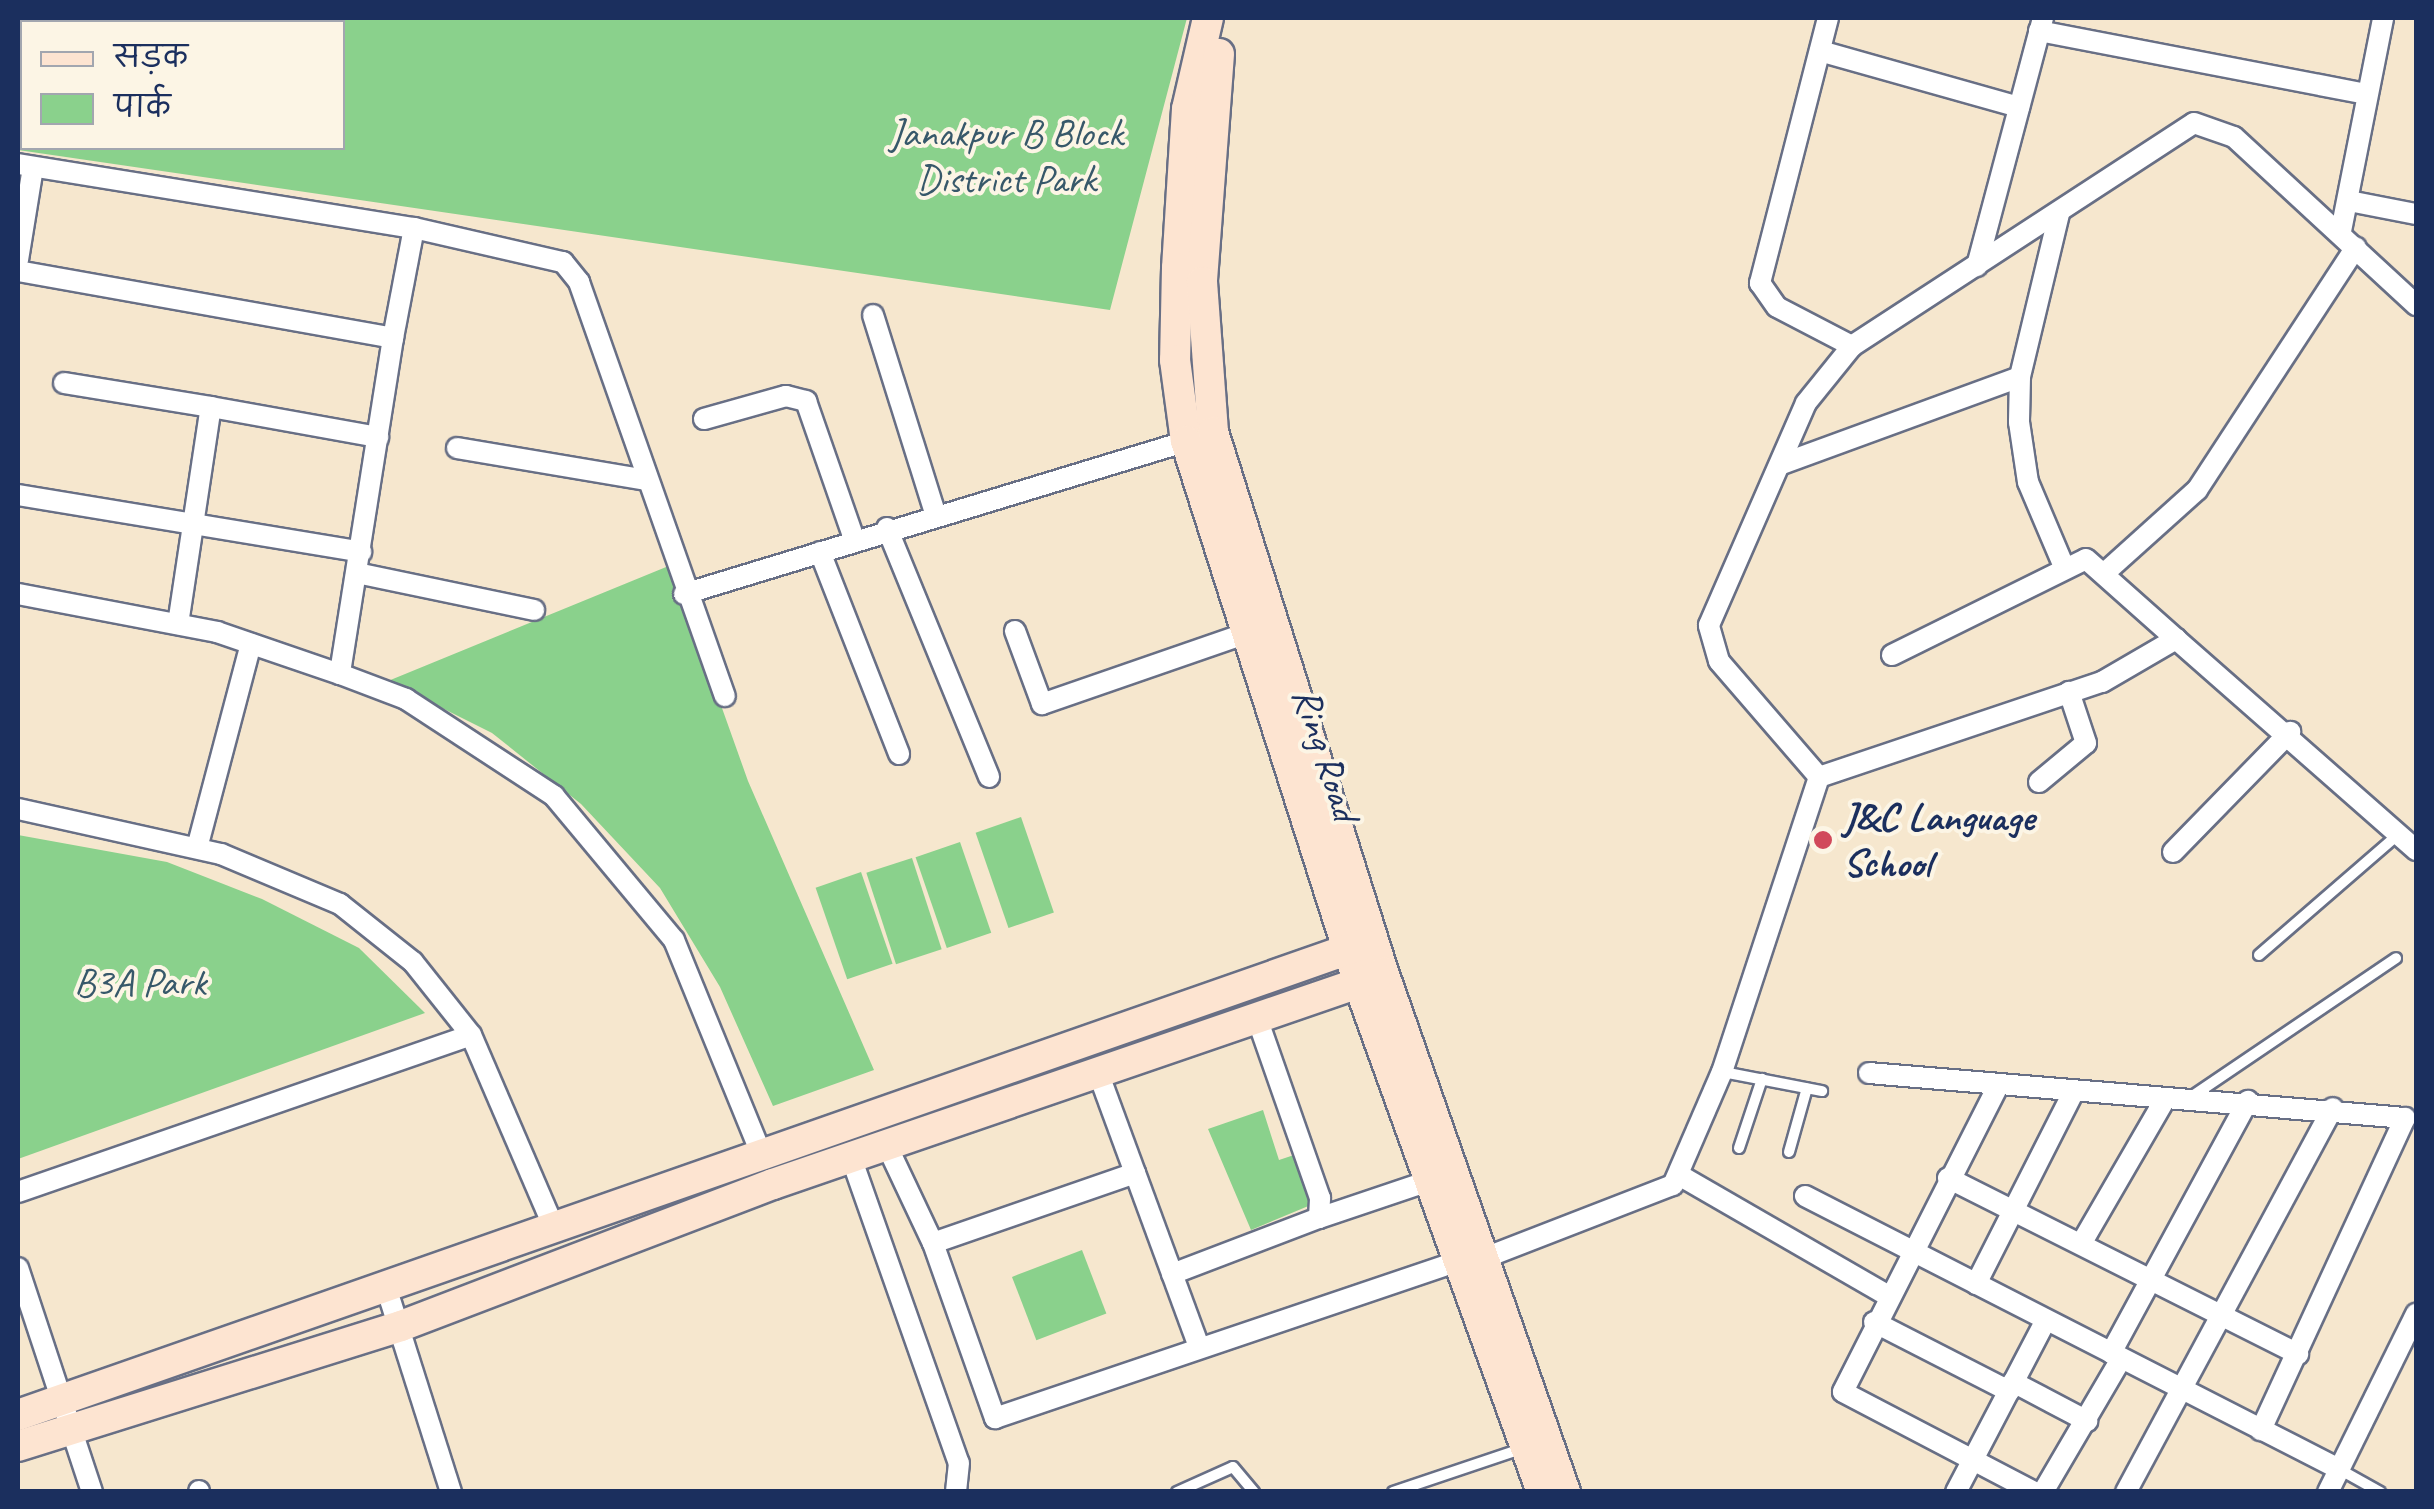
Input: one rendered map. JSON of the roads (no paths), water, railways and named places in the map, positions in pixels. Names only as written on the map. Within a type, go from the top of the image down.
[{"type":"street","name":"Ring Road","points":[[1208,18],[1188,109],[1177,268],[1199,436],[1244,634],[1361,945]]},
{"type":"street","name":"Ring Road","points":[[1227,18],[1213,78],[1202,282],[1199,436],[1432,1180],[1463,1262],[1565,1492]]},
{"type":"street","points":[[1828,18],[1760,283],[1777,307],[1852,346]]},
{"type":"street","points":[[2108,570],[2220,460],[2348,239],[2349,202],[2366,94],[2384,18]]},
{"type":"street","points":[[1977,266],[2041,24],[2366,94]]},
{"type":"street","points":[[1820,51],[2019,107]]},
{"type":"street","points":[[1818,776],[1708,644],[1806,403],[1852,346],[2194,123],[2234,137],[2416,306]]},
{"type":"street","points":[[18,260],[25,166],[414,228],[563,262],[579,282],[684,594],[725,696]]},
{"type":"street","points":[[2349,202],[2416,214]]},
{"type":"street","points":[[2059,214],[2020,377],[2028,482],[2064,567]]},
{"type":"street","points":[[340,674],[414,228]]},
{"type":"street","points":[[18,271],[394,338]]},
{"type":"street","points":[[873,315],[935,513]]},
{"type":"street","points":[[1782,464],[2020,377]]},
{"type":"street","points":[[64,383],[378,437]]},
{"type":"street","points":[[704,420],[786,396],[806,400],[854,539]]},
{"type":"street","points":[[178,624],[211,407]]},
{"type":"street","points":[[684,594],[935,513],[1199,436]]},
{"type":"street","points":[[457,448],[646,480]]},
{"type":"street","points":[[18,495],[192,521],[534,610]]},
{"type":"street","points":[[888,528],[989,776]]},
{"type":"street","points":[[820,552],[899,754]]},
{"type":"street","points":[[1892,655],[2086,559],[2108,570],[2176,639],[2290,732],[2416,850]]},
{"type":"street","points":[[18,594],[178,624],[340,674],[406,699],[554,796],[618,864],[674,940],[760,1151]]},
{"type":"street","points":[[1014,631],[1042,704],[1244,634]]},
{"type":"street","points":[[1818,776],[1877,764],[2069,692],[2176,639]]},
{"type":"street","points":[[196,848],[251,644]]},
{"type":"street","points":[[2038,782],[2086,742],[2069,692]]},
{"type":"street","points":[[2173,852],[2290,732]]},
{"type":"street","points":[[888,1148],[933,1242],[995,1418],[1645,1200],[1679,1175],[1722,1072],[1818,776]]},
{"type":"street","points":[[18,809],[196,848],[340,904],[412,962],[471,1035],[554,1228]]},
{"type":"street","points":[[18,1446],[65,1414],[386,1287],[760,1151],[1361,945]]},
{"type":"street","name":"Ring Road","points":[[1371,980],[1542,1492]]},
{"type":"street","points":[[18,1415],[65,1414],[401,1326],[774,1184],[1371,980]]},
{"type":"street","points":[[1258,1021],[1320,1198],[1318,1218]]},
{"type":"street","points":[[18,1192],[471,1035]]},
{"type":"street","points":[[1869,1073],[2165,1099],[2333,1108],[2405,1118],[2261,1430]]},
{"type":"street","points":[[1099,1075],[1199,1347]]},
{"type":"street","points":[[1999,1084],[1874,1322],[1846,1398],[2034,1492]]},
{"type":"street","points":[[1976,1284],[2074,1091]]},
{"type":"street","points":[[2081,1244],[2165,1099]]},
{"type":"street","points":[[2043,1492],[2087,1421],[2152,1278],[2248,1101]]},
{"type":"street","points":[[2126,1492],[2177,1388],[2333,1108]]},
{"type":"street","points":[[852,1160],[959,1464],[956,1492]]},
{"type":"street","points":[[933,1242],[1135,1173]]},
{"type":"street","points":[[1679,1175],[1887,1296]]},
{"type":"street","points":[[1948,1178],[2298,1354]]},
{"type":"street","points":[[1172,1274],[1318,1218],[1432,1180]]},
{"type":"street","points":[[1805,1196],[2340,1469]]},
{"type":"street","points":[[18,1268],[92,1492]]},
{"type":"street","points":[[386,1287],[451,1492]]},
{"type":"street","points":[[2328,1492],[2416,1314]]},
{"type":"street","points":[[1956,1492],[2046,1320]]},
{"type":"street","points":[[1874,1322],[2087,1421]]},
{"type":"lane","points":[[2259,955],[2401,832]]},
{"type":"lane","points":[[2188,1098],[2396,958]]},
{"type":"lane","points":[[1722,1072],[1822,1091]]},
{"type":"lane","points":[[1738,1148],[1762,1080]]},
{"type":"lane","points":[[1790,1152],[1807,1088]]},
{"type":"lane","points":[[760,1151],[774,1184]]},
{"type":"lane","points":[[1393,1492],[1527,1448]]},
{"type":"lane","points":[[1176,1492],[1233,1467],[1254,1492]]},
{"type":"lane","points":[[2340,1469],[2380,1492]]},
{"type":"place","name":"J&C Language School","points":[[1823,840]]},
{"type":"park label","name":"Janakpur B Block District Park","points":[[1006,156]]},
{"type":"park label","name":"B3A Park","points":[[140,982]]}]
